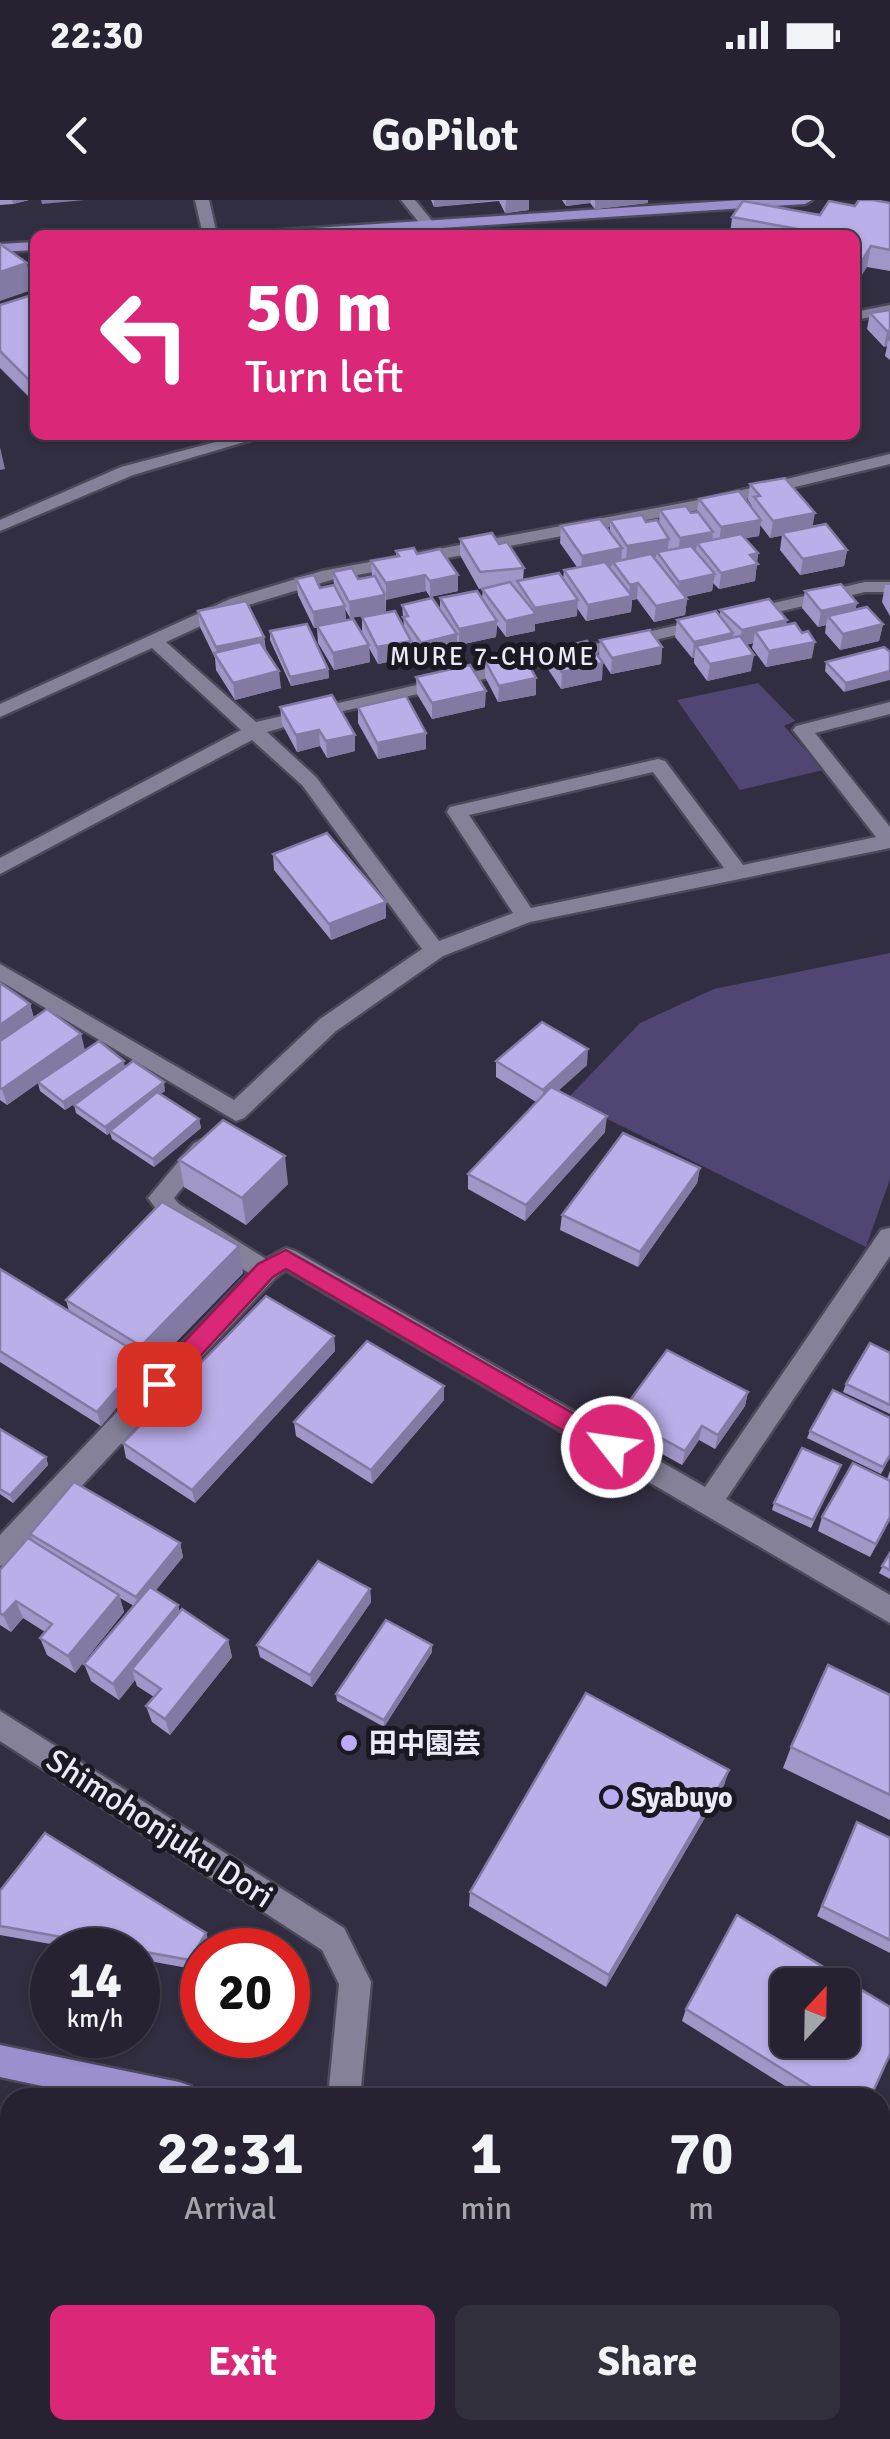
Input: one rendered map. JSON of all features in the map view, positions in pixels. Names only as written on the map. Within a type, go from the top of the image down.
[{"type":"main road","points":[[369,230],[804,200]]},
{"type":"main road","points":[[0,2062],[129,2088]]},
{"type":"street","points":[[202,200],[209,230]]},
{"type":"street","points":[[408,200],[430,227]]},
{"type":"street","points":[[0,263],[7,248]]},
{"type":"street","points":[[860,315],[890,310]]},
{"type":"street","points":[[0,526],[127,471],[242,440]]},
{"type":"street","points":[[0,711],[236,603],[328,575],[708,502],[890,459]]},
{"type":"street","points":[[0,866],[271,722],[865,587],[890,586]]},
{"type":"street","points":[[156,642],[309,781],[435,951]]},
{"type":"street","points":[[266,1271],[172,1211],[160,1198],[236,1112],[328,1025],[435,951],[526,916],[890,841],[803,730],[890,708]]},
{"type":"street","points":[[526,916],[457,812],[658,765],[738,873]]},
{"type":"street","points":[[0,971],[236,1112]]},
{"type":"street","points":[[709,1504],[890,1237]]},
{"type":"street","points":[[0,1554],[266,1271],[286,1258],[890,1610]]},
{"type":"street","name":"Shimohonjuku Dori","points":[[2,1729],[333,1938],[355,1982],[345,2088]]},
{"type":"shaded area","points":[[758,683],[795,721],[784,726],[823,770],[740,790],[677,700]]},
{"type":"shaded area","points":[[890,953],[890,1179],[866,1247],[567,1099],[640,1023],[714,989]]},
{"type":"building","points":[[859,200],[890,203],[890,250],[871,246],[860,264],[860,230],[804,230],[732,217],[743,201],[820,215],[829,201],[855,206]]},
{"type":"building","points":[[0,244],[27,263],[0,272]]},
{"type":"building","points":[[30,296],[30,381],[0,351],[0,305]]},
{"type":"building","points":[[890,310],[890,331],[887,331],[870,313]]},
{"type":"building","points":[[785,478],[815,513],[773,521],[754,497],[760,496],[750,484]]},
{"type":"building","points":[[739,491],[761,520],[721,527],[699,499]]},
{"type":"building","points":[[686,506],[691,513],[698,512],[713,532],[680,538],[660,510]]},
{"type":"building","points":[[642,515],[646,522],[657,520],[669,539],[627,546],[610,520]]},
{"type":"building","points":[[600,519],[622,548],[582,556],[561,526]]},
{"type":"building","points":[[826,524],[847,550],[803,559],[782,533]]},
{"type":"building","points":[[492,533],[499,544],[507,542],[524,568],[480,572],[460,539]]},
{"type":"building","points":[[741,534],[758,553],[750,555],[758,564],[721,573],[697,543]]},
{"type":"building","points":[[691,546],[715,574],[679,582],[657,552]]},
{"type":"building","points":[[414,548],[417,554],[440,549],[458,575],[430,581],[425,575],[386,583],[371,561],[399,556],[396,551]]},
{"type":"building","points":[[651,554],[687,599],[656,606],[638,583],[630,585],[613,562]]},
{"type":"building","points":[[605,562],[632,596],[588,605],[564,570]]},
{"type":"building","points":[[352,568],[358,579],[375,576],[385,595],[349,602],[333,572]]},
{"type":"building","points":[[559,573],[578,600],[535,608],[517,581]]},
{"type":"building","points":[[314,575],[320,588],[334,585],[345,606],[313,612],[296,579]]},
{"type":"building","points":[[510,582],[536,614],[506,621],[482,589]]},
{"type":"building","points":[[841,584],[857,603],[821,611],[805,591]]},
{"type":"building","points":[[477,591],[497,621],[459,629],[440,598]]},
{"type":"building","points":[[432,598],[457,634],[421,643],[403,617],[408,616],[402,605]]},
{"type":"building","points":[[769,599],[787,620],[742,630],[720,610]]},
{"type":"building","points":[[246,601],[264,637],[216,647],[198,611]]},
{"type":"building","points":[[867,607],[883,624],[843,634],[828,616]]},
{"type":"building","points":[[395,611],[411,641],[377,647],[362,617]]},
{"type":"building","points":[[716,611],[733,633],[694,642],[677,620]]},
{"type":"building","points":[[353,619],[369,645],[333,653],[317,626]]},
{"type":"building","points":[[795,623],[802,633],[808,631],[815,642],[769,651],[755,631]]},
{"type":"building","points":[[307,624],[328,669],[290,677],[270,631]]},
{"type":"building","points":[[650,630],[662,647],[612,658],[600,640]]},
{"type":"building","points":[[740,636],[754,655],[710,664],[696,646]]},
{"type":"building","points":[[587,641],[603,663],[562,672],[547,650]]},
{"type":"building","points":[[260,642],[279,671],[233,683],[214,653]]},
{"type":"building","points":[[884,647],[890,652],[890,671],[846,683],[826,662]]},
{"type":"building","points":[[523,654],[536,678],[499,686],[485,661]]},
{"type":"building","points":[[470,665],[486,691],[432,703],[416,677]]},
{"type":"building","points":[[332,695],[355,735],[326,741],[319,730],[296,735],[280,707]]},
{"type":"building","points":[[406,696],[426,733],[377,743],[358,707]]},
{"type":"building","points":[[327,833],[386,902],[329,924],[273,854]]},
{"type":"building","points":[[0,983],[30,1004],[0,1025]]},
{"type":"building","points":[[47,1009],[81,1034],[0,1088],[0,1041]]},
{"type":"building","points":[[542,1022],[588,1049],[543,1090],[496,1061]]},
{"type":"building","points":[[99,1041],[124,1061],[63,1102],[38,1082]]},
{"type":"building","points":[[133,1061],[164,1082],[105,1127],[74,1105]]},
{"type":"building","points":[[551,1087],[607,1116],[526,1205],[468,1174]]},
{"type":"building","points":[[157,1092],[199,1119],[153,1159],[110,1131]]},
{"type":"building","points":[[223,1120],[285,1156],[242,1198],[179,1160]]},
{"type":"building","points":[[623,1133],[700,1168],[640,1252],[562,1215]]},
{"type":"building","points":[[162,1202],[239,1246],[141,1346],[66,1300]]},
{"type":"building","points":[[0,1269],[144,1357],[97,1412],[0,1351]]},
{"type":"building","points":[[266,1296],[334,1336],[192,1490],[123,1443]]},
{"type":"building","points":[[367,1341],[444,1386],[371,1470],[294,1422]]},
{"type":"building","points":[[870,1343],[890,1353],[890,1405],[846,1384]]},
{"type":"building","points":[[667,1350],[748,1392],[718,1435],[702,1426],[685,1451],[619,1415]]},
{"type":"building","points":[[833,1390],[890,1418],[890,1455],[883,1467],[810,1431]]},
{"type":"building","points":[[0,1429],[46,1457],[10,1495],[0,1489]]},
{"type":"building","points":[[802,1448],[841,1465],[813,1520],[774,1503]]},
{"type":"building","points":[[853,1463],[890,1481],[890,1517],[876,1544],[822,1517]]},
{"type":"building","points":[[74,1482],[180,1543],[136,1597],[30,1534]]},
{"type":"building","points":[[28,1538],[119,1595],[68,1656],[40,1638],[52,1624],[16,1601],[3,1615],[0,1613],[0,1570]]},
{"type":"building","points":[[890,1553],[890,1570],[882,1566]]},
{"type":"building","points":[[318,1561],[370,1589],[310,1675],[257,1645]]},
{"type":"building","points":[[150,1587],[178,1605],[113,1684],[84,1664]]},
{"type":"building","points":[[182,1609],[228,1640],[165,1719],[146,1706],[161,1689],[132,1669]]},
{"type":"building","points":[[386,1620],[432,1645],[384,1720],[336,1694]]},
{"type":"building","points":[[828,1665],[890,1695],[890,1795],[791,1747]]},
{"type":"building","points":[[586,1693],[729,1770],[609,1975],[470,1892]]},
{"type":"building","points":[[857,1822],[890,1838],[890,1940],[822,1906]]},
{"type":"building","points":[[45,1833],[198,1928],[180,1928],[180,1958],[160,1955],[160,1928],[30,1928],[30,1931],[0,1926],[0,1891]]},
{"type":"building","points":[[737,1915],[825,1968],[770,1968],[770,2058],[860,2058],[860,1989],[890,2007],[890,2054],[875,2088],[813,2088],[686,2009]]},
{"type":"place","name":"田中園芸","points":[[349,1743]]},
{"type":"place","name":"Syabuyo","points":[[611,1797]]},
{"type":"district","name":"MURE 7-CHOME","points":[[493,656]]},
{"type":"route","points":[[159,1384],[266,1271],[286,1258],[612,1447]]}]
